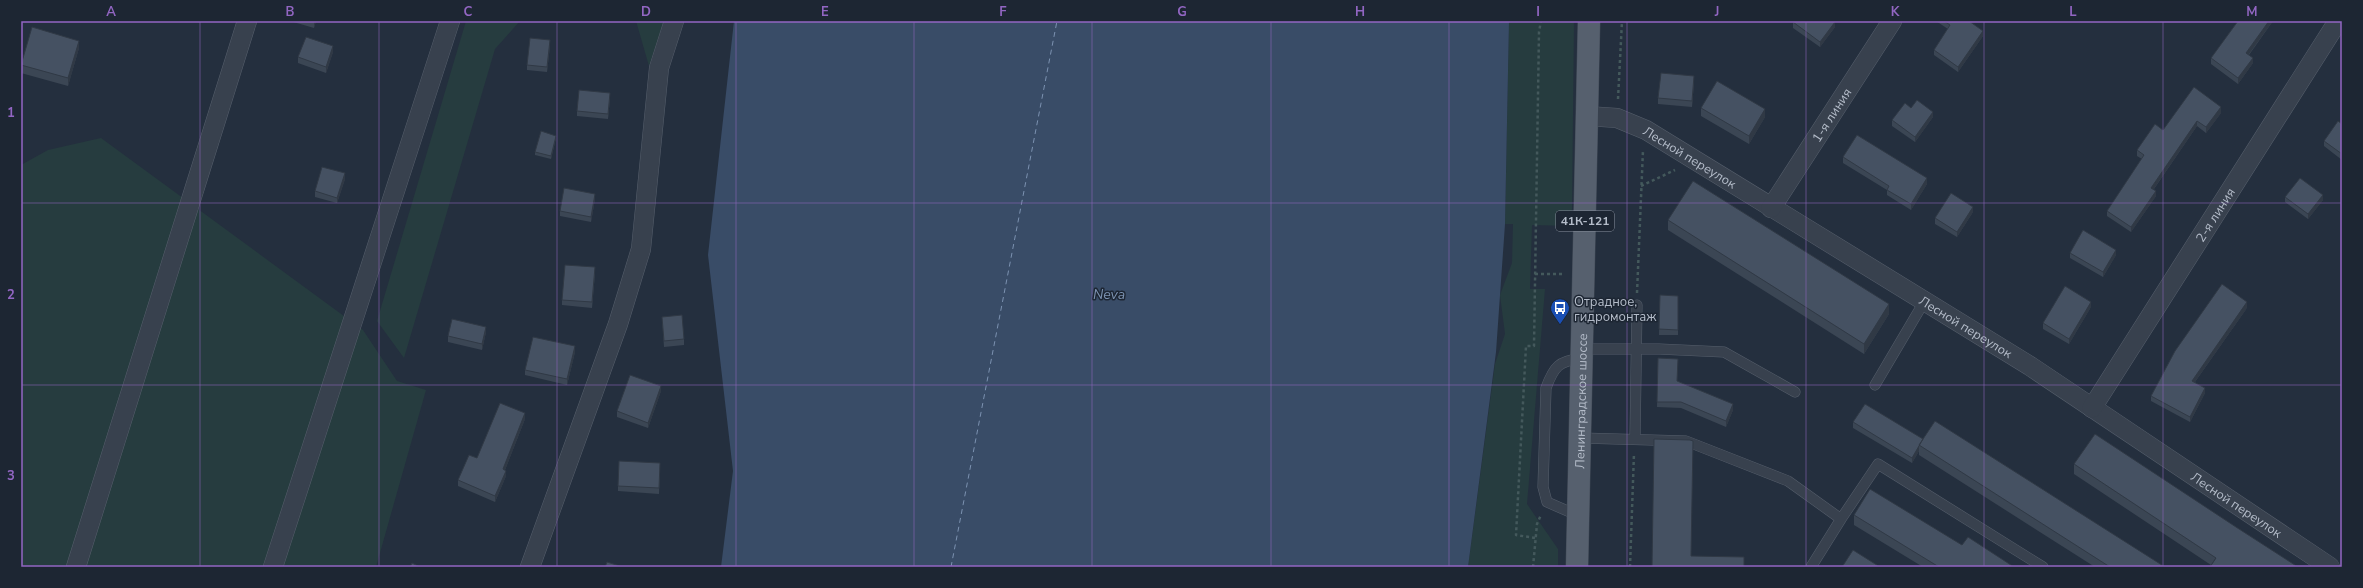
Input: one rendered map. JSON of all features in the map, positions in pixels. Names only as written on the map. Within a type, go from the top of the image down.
[{"type":"main road","name":"41К-121","points":[[1587,116],[1589,21]]},
{"type":"main road","name":"Ленинградское шоссе","points":[[1577,567],[1587,116]]},
{"type":"street","points":[[76,567],[247,21]]},
{"type":"street","points":[[273,567],[450,21]]},
{"type":"street","points":[[530,567],[618,324],[641,249],[659,68],[674,21]]},
{"type":"street","name":"1-я линия","points":[[1771,208],[1892,21]]},
{"type":"street","name":"2-я линия","points":[[2092,408],[2338,21]]},
{"type":"street","name":"Лесной переулок","points":[[1587,116],[1617,118],[1646,130],[2030,366],[2330,567]]},
{"type":"lane","points":[[1875,385],[1924,302]]},
{"type":"lane","points":[[1635,439],[1637,305]]},
{"type":"lane","points":[[1579,517],[1547,502],[1543,487],[1546,388],[1550,375],[1565,360],[1582,353],[1636,349],[1724,352],[1795,392]]},
{"type":"lane","points":[[1581,438],[1686,441],[1788,481],[1841,518]]},
{"type":"lane","points":[[1811,567],[1841,518],[1878,464],[2043,567]]},
{"type":"path","points":[[1535,538],[1516,535],[1526,346],[1534,346],[1539,32],[1541,21]]},
{"type":"path","points":[[1617,118],[1622,21]]},
{"type":"path","points":[[1637,305],[1642,154],[1646,130]]},
{"type":"path","points":[[1641,186],[1676,170],[1703,166]]},
{"type":"path","points":[[1630,567],[1635,439]]},
{"type":"path","points":[[1533,567],[1537,524],[1547,502]]},
{"type":"green space","points":[[466,21],[520,21],[495,49],[404,358],[377,321]]},
{"type":"green space","points":[[636,21],[664,21],[649,66]]},
{"type":"green space","points":[[1509,21],[1574,21],[1572,209],[1570,226],[1532,225],[1530,289],[1545,289],[1527,504],[1558,549],[1558,567],[1468,567],[1495,364],[1505,334],[1500,295],[1512,263],[1513,224],[1505,224]]},
{"type":"green space","points":[[101,138],[363,330],[397,381],[426,390],[376,567],[21,567],[21,165],[48,150]]},
{"type":"water","name":"Neva","points":[[734,21],[1509,21],[1505,224],[1496,352],[1468,567],[721,567],[733,471],[708,255]]},
{"type":"building","points":[[1944,21],[1969,21],[1983,31],[1958,67],[1934,50],[1950,25]]},
{"type":"building","points":[[2238,21],[2269,21],[2246,53],[2253,58],[2238,78],[2211,58]]},
{"type":"building","points":[[1793,22],[1835,22],[1820,42]]},
{"type":"building","points":[[32,27],[79,41],[68,78],[21,65]]},
{"type":"building","points":[[306,37],[333,46],[326,67],[298,57]]},
{"type":"building","points":[[530,38],[550,40],[547,67],[527,65]]},
{"type":"building","points":[[1661,73],[1694,76],[1692,101],[1658,98]]},
{"type":"building","points":[[1717,81],[1765,109],[1749,136],[1701,108]]},
{"type":"building","points":[[2194,87],[2221,107],[2206,127],[2197,121],[2151,188],[2156,191],[2131,227],[2107,211],[2144,155],[2137,150],[2155,124],[2163,130]]},
{"type":"building","points":[[579,90],[610,93],[608,114],[577,111]]},
{"type":"building","points":[[1917,100],[1933,112],[1915,137],[1892,120],[1905,103],[1911,108]]},
{"type":"building","points":[[2338,121],[2342,124],[2342,154],[2324,141]]},
{"type":"building","points":[[541,131],[556,136],[551,156],[535,152]]},
{"type":"building","points":[[1857,135],[1927,178],[1911,204],[1887,190],[1889,186],[1843,157]]},
{"type":"building","points":[[322,167],[345,173],[337,198],[315,191]]},
{"type":"building","points":[[2300,178],[2323,195],[2308,214],[2285,197]]},
{"type":"building","points":[[1693,181],[1889,304],[1864,344],[1668,220]]},
{"type":"building","points":[[564,188],[595,194],[591,217],[560,211]]},
{"type":"building","points":[[1951,193],[1973,207],[1957,232],[1935,218]]},
{"type":"building","points":[[2083,230],[2116,250],[2103,272],[2070,253]]},
{"type":"building","points":[[565,265],[595,267],[592,302],[562,300]]},
{"type":"building","points":[[2222,284],[2247,302],[2192,381],[2205,388],[2190,417],[2151,396],[2175,351]]},
{"type":"building","points":[[2065,286],[2091,302],[2069,339],[2043,323]]},
{"type":"building","points":[[1660,295],[1678,296],[1678,330],[1659,329]]},
{"type":"building","points":[[682,315],[684,339],[664,341],[662,317]]},
{"type":"building","points":[[452,319],[486,327],[482,344],[448,336]]},
{"type":"building","points":[[533,337],[575,346],[567,379],[525,370]]},
{"type":"building","points":[[1658,358],[1678,359],[1677,381],[1733,404],[1726,421],[1681,402],[1657,402]]},
{"type":"building","points":[[630,375],[661,386],[648,423],[617,411]]},
{"type":"building","points":[[500,403],[525,413],[503,469],[506,471],[495,496],[458,480],[469,455],[477,458]]},
{"type":"building","points":[[1865,404],[1923,439],[1912,458],[1853,422]]},
{"type":"building","points":[[1935,421],[2165,567],[2110,567],[1919,445]]},
{"type":"building","points":[[2095,434],[2298,567],[2210,567],[2216,558],[2074,464]]},
{"type":"building","points":[[1654,439],[1693,441],[1691,556],[1744,557],[1744,567],[1652,567]]},
{"type":"building","points":[[619,461],[660,463],[659,488],[618,486]]},
{"type":"building","points":[[1870,489],[1962,545],[1968,537],[2014,567],[1939,567],[1854,515]]},
{"type":"building","points":[[1853,550],[1880,567],[1842,567]]},
{"type":"building","points":[[607,562],[623,567],[605,567]]},
{"type":"building","points":[[412,563],[420,567],[410,567]]},
{"type":"ferry route","points":[[951,567],[1057,21]]},
{"type":"place","name":"Отрадное, гидромонтаж","points":[[1560,325]]}]
